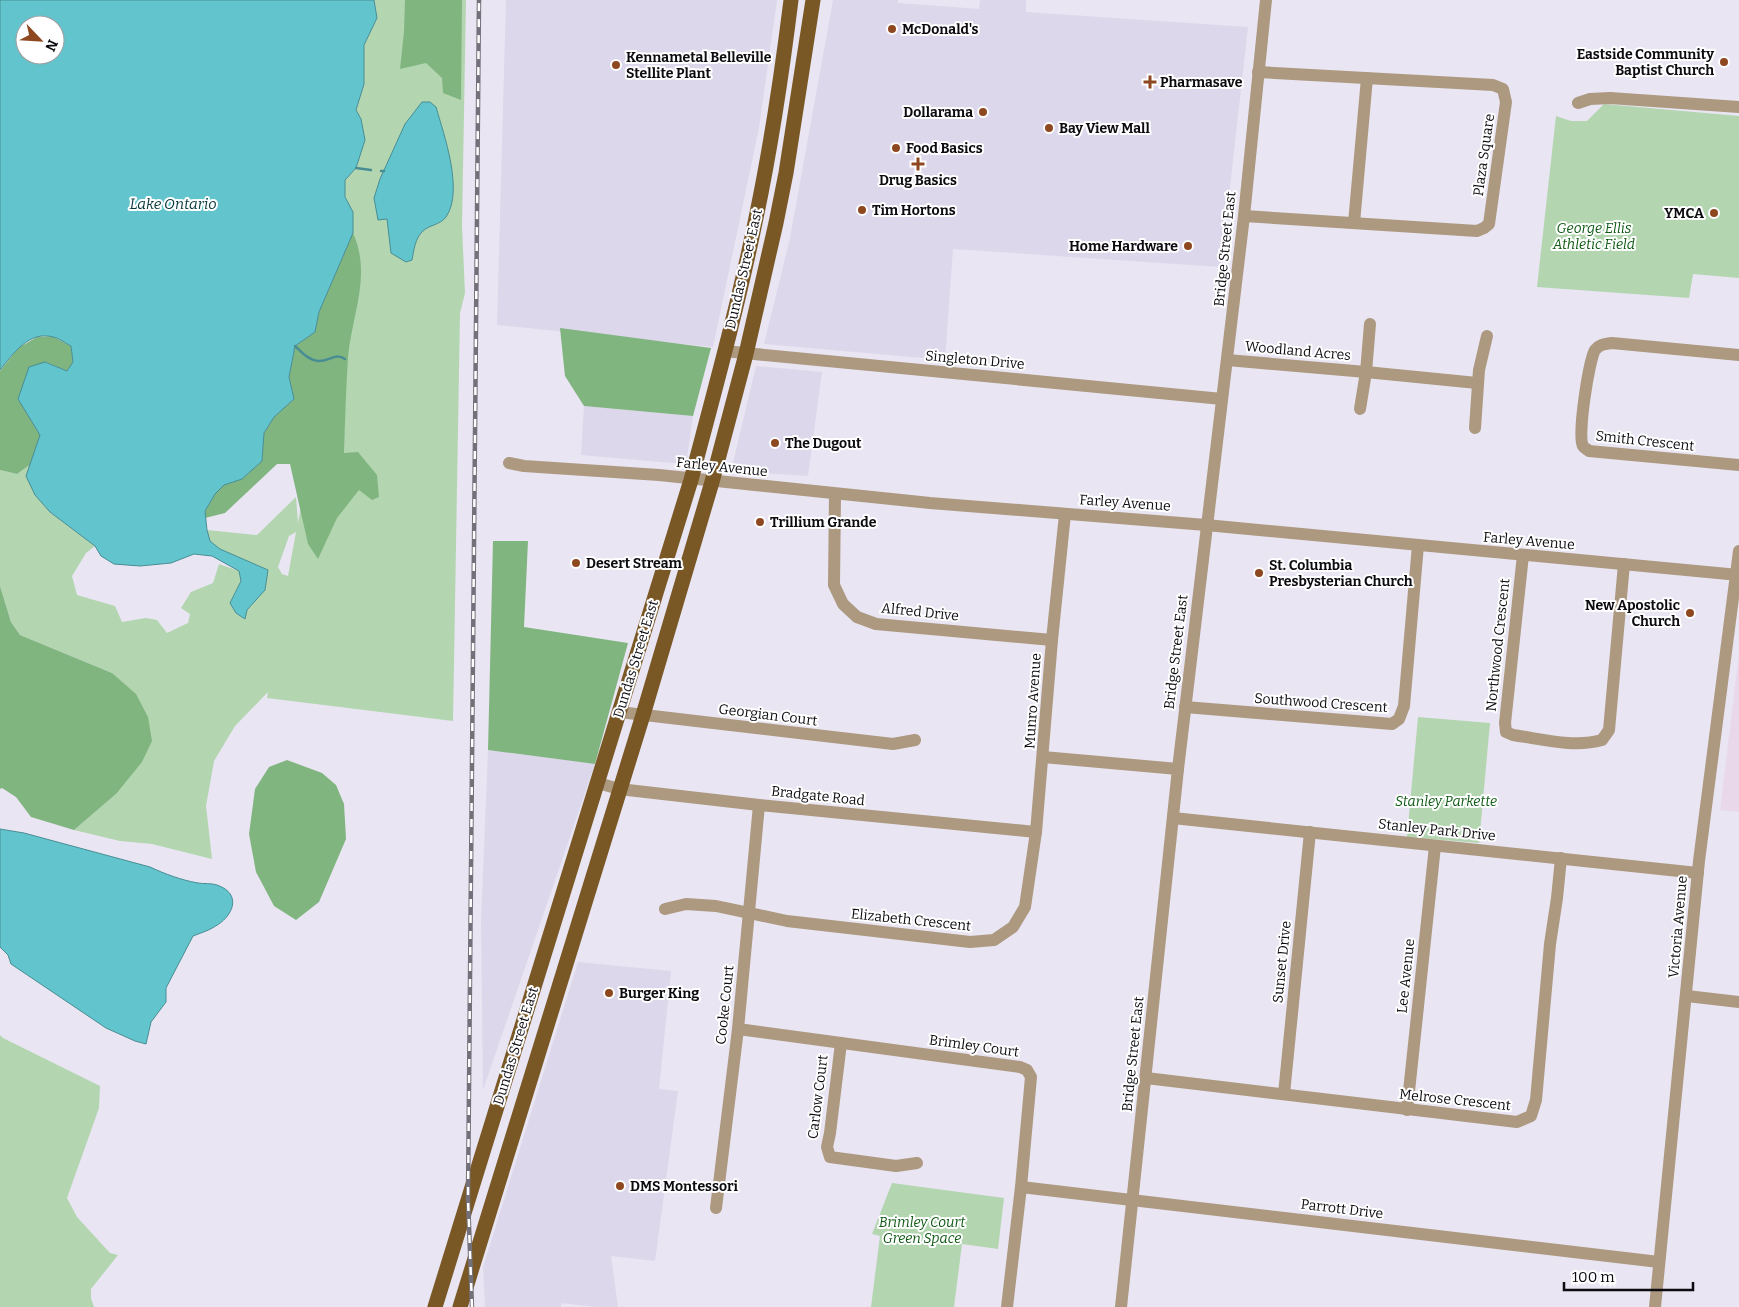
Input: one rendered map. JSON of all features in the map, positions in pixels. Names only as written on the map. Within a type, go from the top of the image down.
[{"type":"main road","name":"Dundas Street East","points":[[435,1307],[691,480],[756,219],[792,0]]},
{"type":"main road","name":"Dundas Street East","points":[[460,1307],[567,962],[712,482],[746,354],[776,223],[786,173],[813,0]]},
{"type":"main road","points":[[674,535],[695,541]]},
{"type":"main road","points":[[544,957],[567,962]]},
{"type":"main road","points":[[508,1072],[531,1078]]},
{"type":"street","name":"Bridge Street East","points":[[1121,1307],[1178,769],[1244,216],[1266,0]]},
{"type":"street","name":"Plaza Square","points":[[1244,216],[1477,231],[1484,228],[1489,224],[1506,102],[1504,89],[1493,85],[1258,72]]},
{"type":"street","points":[[1354,223],[1367,78]]},
{"type":"street","points":[[1578,103],[1590,99],[1610,98],[1739,107]]},
{"type":"street","name":"Woodland Acres","points":[[1360,409],[1366,372],[1370,324]]},
{"type":"street","points":[[1475,428],[1478,383],[1487,336]]},
{"type":"street","name":"Smith Crescent","points":[[1739,355],[1612,343],[1602,344],[1594,352],[1585,391],[1581,437],[1583,446],[1589,451],[1739,465]]},
{"type":"street","name":"Singleton Drive","points":[[724,352],[1222,399]]},
{"type":"street","name":"Woodland Acres","points":[[1227,360],[1478,383]]},
{"type":"street","name":"Farley Avenue","points":[[509,463],[524,466],[659,475],[691,480],[835,494],[1206,525],[1738,575]]},
{"type":"street","name":"Alfred Drive","points":[[835,494],[834,585],[843,604],[857,617],[876,624],[1052,640]]},
{"type":"street","name":"Munro Avenue","points":[[1065,514],[1052,640],[1043,757],[1178,769]]},
{"type":"street","name":"Southwood Crescent","points":[[1185,707],[1392,724],[1399,719],[1404,706],[1418,545]]},
{"type":"street","name":"Victoria Avenue","points":[[1655,1307],[1698,873],[1738,575],[1739,552]]},
{"type":"street","name":"Northwood Crescent","points":[[1523,555],[1505,722],[1506,732],[1513,736],[1569,743],[1588,744],[1602,740],[1609,730],[1624,564]]},
{"type":"street","name":"Georgian Court","points":[[619,712],[893,744],[915,740]]},
{"type":"street","name":"Elizabeth Crescent","points":[[665,909],[696,904],[787,921],[943,940],[970,942],[994,940],[1013,927],[1024,907],[1036,832],[1043,757]]},
{"type":"street","name":"Bradgate Road","points":[[598,783],[619,789],[759,805],[1036,832]]},
{"type":"street","name":"Cooke Court","points":[[716,1208],[738,1029],[759,805]]},
{"type":"street","name":"Stanley Park Drive","points":[[1174,818],[1698,873]]},
{"type":"street","name":"Sunset Drive","points":[[1284,1094],[1310,832]]},
{"type":"street","name":"Lee Avenue","points":[[1407,1110],[1435,846]]},
{"type":"street","name":"Melrose Crescent","points":[[1146,1078],[1516,1122],[1530,1116],[1536,1100],[1550,944],[1561,858]]},
{"type":"street","points":[[1687,996],[1739,1002]]},
{"type":"street","name":"Brimley Court","points":[[738,1029],[1020,1067],[1027,1070],[1031,1077],[1007,1307]]},
{"type":"street","name":"Carlow Court","points":[[840,1043],[827,1147],[830,1157],[896,1166],[917,1162]]},
{"type":"street","name":"Parrott Drive","points":[[1021,1187],[1659,1262]]},
{"type":"shaded area","points":[[506,0],[777,0],[759,128],[713,347],[497,325]]},
{"type":"shaded area","name":"Bay View Mall","points":[[833,0],[898,0],[898,3],[979,9],[980,0],[1026,0],[1026,12],[1248,27],[1221,267],[953,249],[945,360],[764,344],[790,238]]},
{"type":"shaded area","points":[[756,366],[822,372],[808,476],[731,471]]},
{"type":"shaded area","points":[[584,406],[693,416],[687,458],[684,464],[581,455]]},
{"type":"shaded area","points":[[1739,655],[1739,812],[1720,810]]},
{"type":"shaded area","points":[[488,750],[595,764],[483,1090],[481,921]]},
{"type":"shaded area","points":[[578,962],[671,971],[659,1089],[678,1091],[655,1261],[611,1256],[618,1307],[561,1303],[561,1307],[485,1307],[483,1267]]},
{"type":"green space","points":[[374,0],[466,0],[462,226],[465,293],[460,313],[453,721],[267,698],[268,692],[235,726],[214,761],[206,806],[212,859],[152,844],[120,841],[74,830],[116,794],[112,673],[20,635],[11,622],[0,586],[0,470],[17,474],[31,464],[26,476],[50,512],[95,546],[86,553],[72,576],[77,595],[115,606],[122,622],[146,618],[157,620],[167,633],[188,623],[190,614],[181,608],[191,592],[213,583],[219,564],[239,571],[241,581],[230,603],[246,611],[265,590],[268,570],[220,549],[210,541],[207,530],[257,535],[296,497],[298,523],[353,212],[345,197],[345,180],[356,168],[361,119],[356,110],[364,84],[364,45],[377,18]],"holes":[[[296,532],[288,576],[282,574],[278,567],[289,536]]]},
{"type":"green space","points":[[405,0],[462,0],[461,100],[443,93],[442,78],[426,63],[400,69]]},
{"type":"green space","name":"George Ellis Athletic Field","points":[[1604,104],[1739,116],[1739,278],[1693,274],[1689,298],[1537,287],[1556,116],[1571,121],[1587,121]]},
{"type":"green space","points":[[353,233],[361,264],[361,279],[348,357],[344,453],[358,452],[377,475],[379,497],[372,500],[359,490],[337,518],[318,559],[308,544],[290,464],[277,464],[225,513],[205,518],[205,511],[215,494],[224,485],[242,479],[262,461],[264,433],[274,417],[294,399],[289,377],[295,346],[315,332],[319,312]]},
{"type":"green space","points":[[560,328],[711,348],[693,416],[584,406],[565,376]]},
{"type":"green space","points":[[52,336],[71,346],[73,362],[67,371],[46,362],[18,399],[40,435],[31,464],[17,474],[0,470],[0,371],[18,348],[37,337]]},
{"type":"green space","points":[[493,541],[528,541],[524,627],[628,643],[595,764],[488,750]]},
{"type":"green space","points":[[0,586],[11,622],[20,635],[112,673],[136,694],[148,717],[152,741],[142,762],[116,794],[74,830],[31,817],[16,797],[2,788],[0,789]]},
{"type":"green space","name":"Stanley Parkette","points":[[1418,717],[1490,723],[1479,843],[1407,837]]},
{"type":"green space","points":[[287,760],[322,773],[336,785],[344,804],[346,839],[319,902],[296,920],[274,906],[256,872],[249,834],[255,789],[269,767]]},
{"type":"green space","points":[[0,1035],[100,1086],[99,1108],[67,1198],[77,1217],[110,1253],[118,1255],[91,1289],[94,1307],[0,1307]]},
{"type":"green space","name":"Brimley Court Green Space","points":[[892,1183],[1004,1198],[998,1249],[962,1244],[954,1307],[871,1307],[880,1236],[872,1234]]},
{"type":"water","name":"Lake Ontario","points":[[0,0],[374,0],[377,18],[364,45],[364,84],[356,110],[361,119],[365,140],[356,168],[345,180],[345,197],[353,212],[353,233],[319,312],[315,332],[295,346],[289,377],[294,399],[274,417],[264,433],[262,461],[242,479],[224,485],[215,494],[205,511],[210,541],[220,549],[268,570],[265,590],[247,610],[245,619],[236,613],[230,603],[241,581],[239,571],[212,556],[194,554],[171,563],[140,566],[114,564],[101,556],[95,546],[50,512],[35,495],[26,476],[40,435],[18,399],[29,367],[45,362],[67,371],[73,362],[71,346],[60,339],[44,336],[36,337],[22,345],[0,370]]},
{"type":"water","points":[[422,102],[430,102],[436,107],[451,163],[453,193],[451,206],[446,217],[420,234],[415,244],[412,260],[406,262],[391,253],[387,219],[378,220],[374,198],[380,179],[405,124]]},
{"type":"water","points":[[0,829],[24,833],[150,867],[185,880],[217,885],[230,894],[232,906],[230,912],[221,923],[193,936],[166,988],[166,1002],[151,1022],[146,1044],[106,1028],[11,964],[8,955],[0,947]]},
{"type":"waterway","points":[[356,168],[371,170]]},
{"type":"waterway","points":[[295,346],[314,360],[322,361],[335,357],[345,359]]},
{"type":"railway","points":[[472,1307],[468,1198],[479,0]]},
{"type":"place","name":"McDonald's","points":[[892,29]]},
{"type":"place","name":"Eastside Community Baptist Church","points":[[1724,62]]},
{"type":"place","name":"Kennametal Belleville Stellite Plant","points":[[616,65]]},
{"type":"place","name":"Pharmasave","points":[[1150,82]]},
{"type":"place","name":"Dollarama","points":[[983,112]]},
{"type":"place","name":"Bay View Mall","points":[[1049,128]]},
{"type":"place","name":"Food Basics","points":[[896,148]]},
{"type":"place","name":"Drug Basics","points":[[918,164]]},
{"type":"place","name":"Tim Hortons","points":[[862,210]]},
{"type":"place","name":"YMCA","points":[[1714,213]]},
{"type":"place","name":"Home Hardware","points":[[1188,246]]},
{"type":"place","name":"The Dugout","points":[[775,443]]},
{"type":"place","name":"Trillium Grande","points":[[760,522]]},
{"type":"place","name":"Desert Stream","points":[[576,563]]},
{"type":"place","name":"St. Columbia Presbysterian Church","points":[[1259,573]]},
{"type":"place","name":"New Apostolic Church","points":[[1690,613]]},
{"type":"place","name":"Burger King","points":[[609,993]]},
{"type":"place","name":"DMS Montessori","points":[[620,1186]]}]
